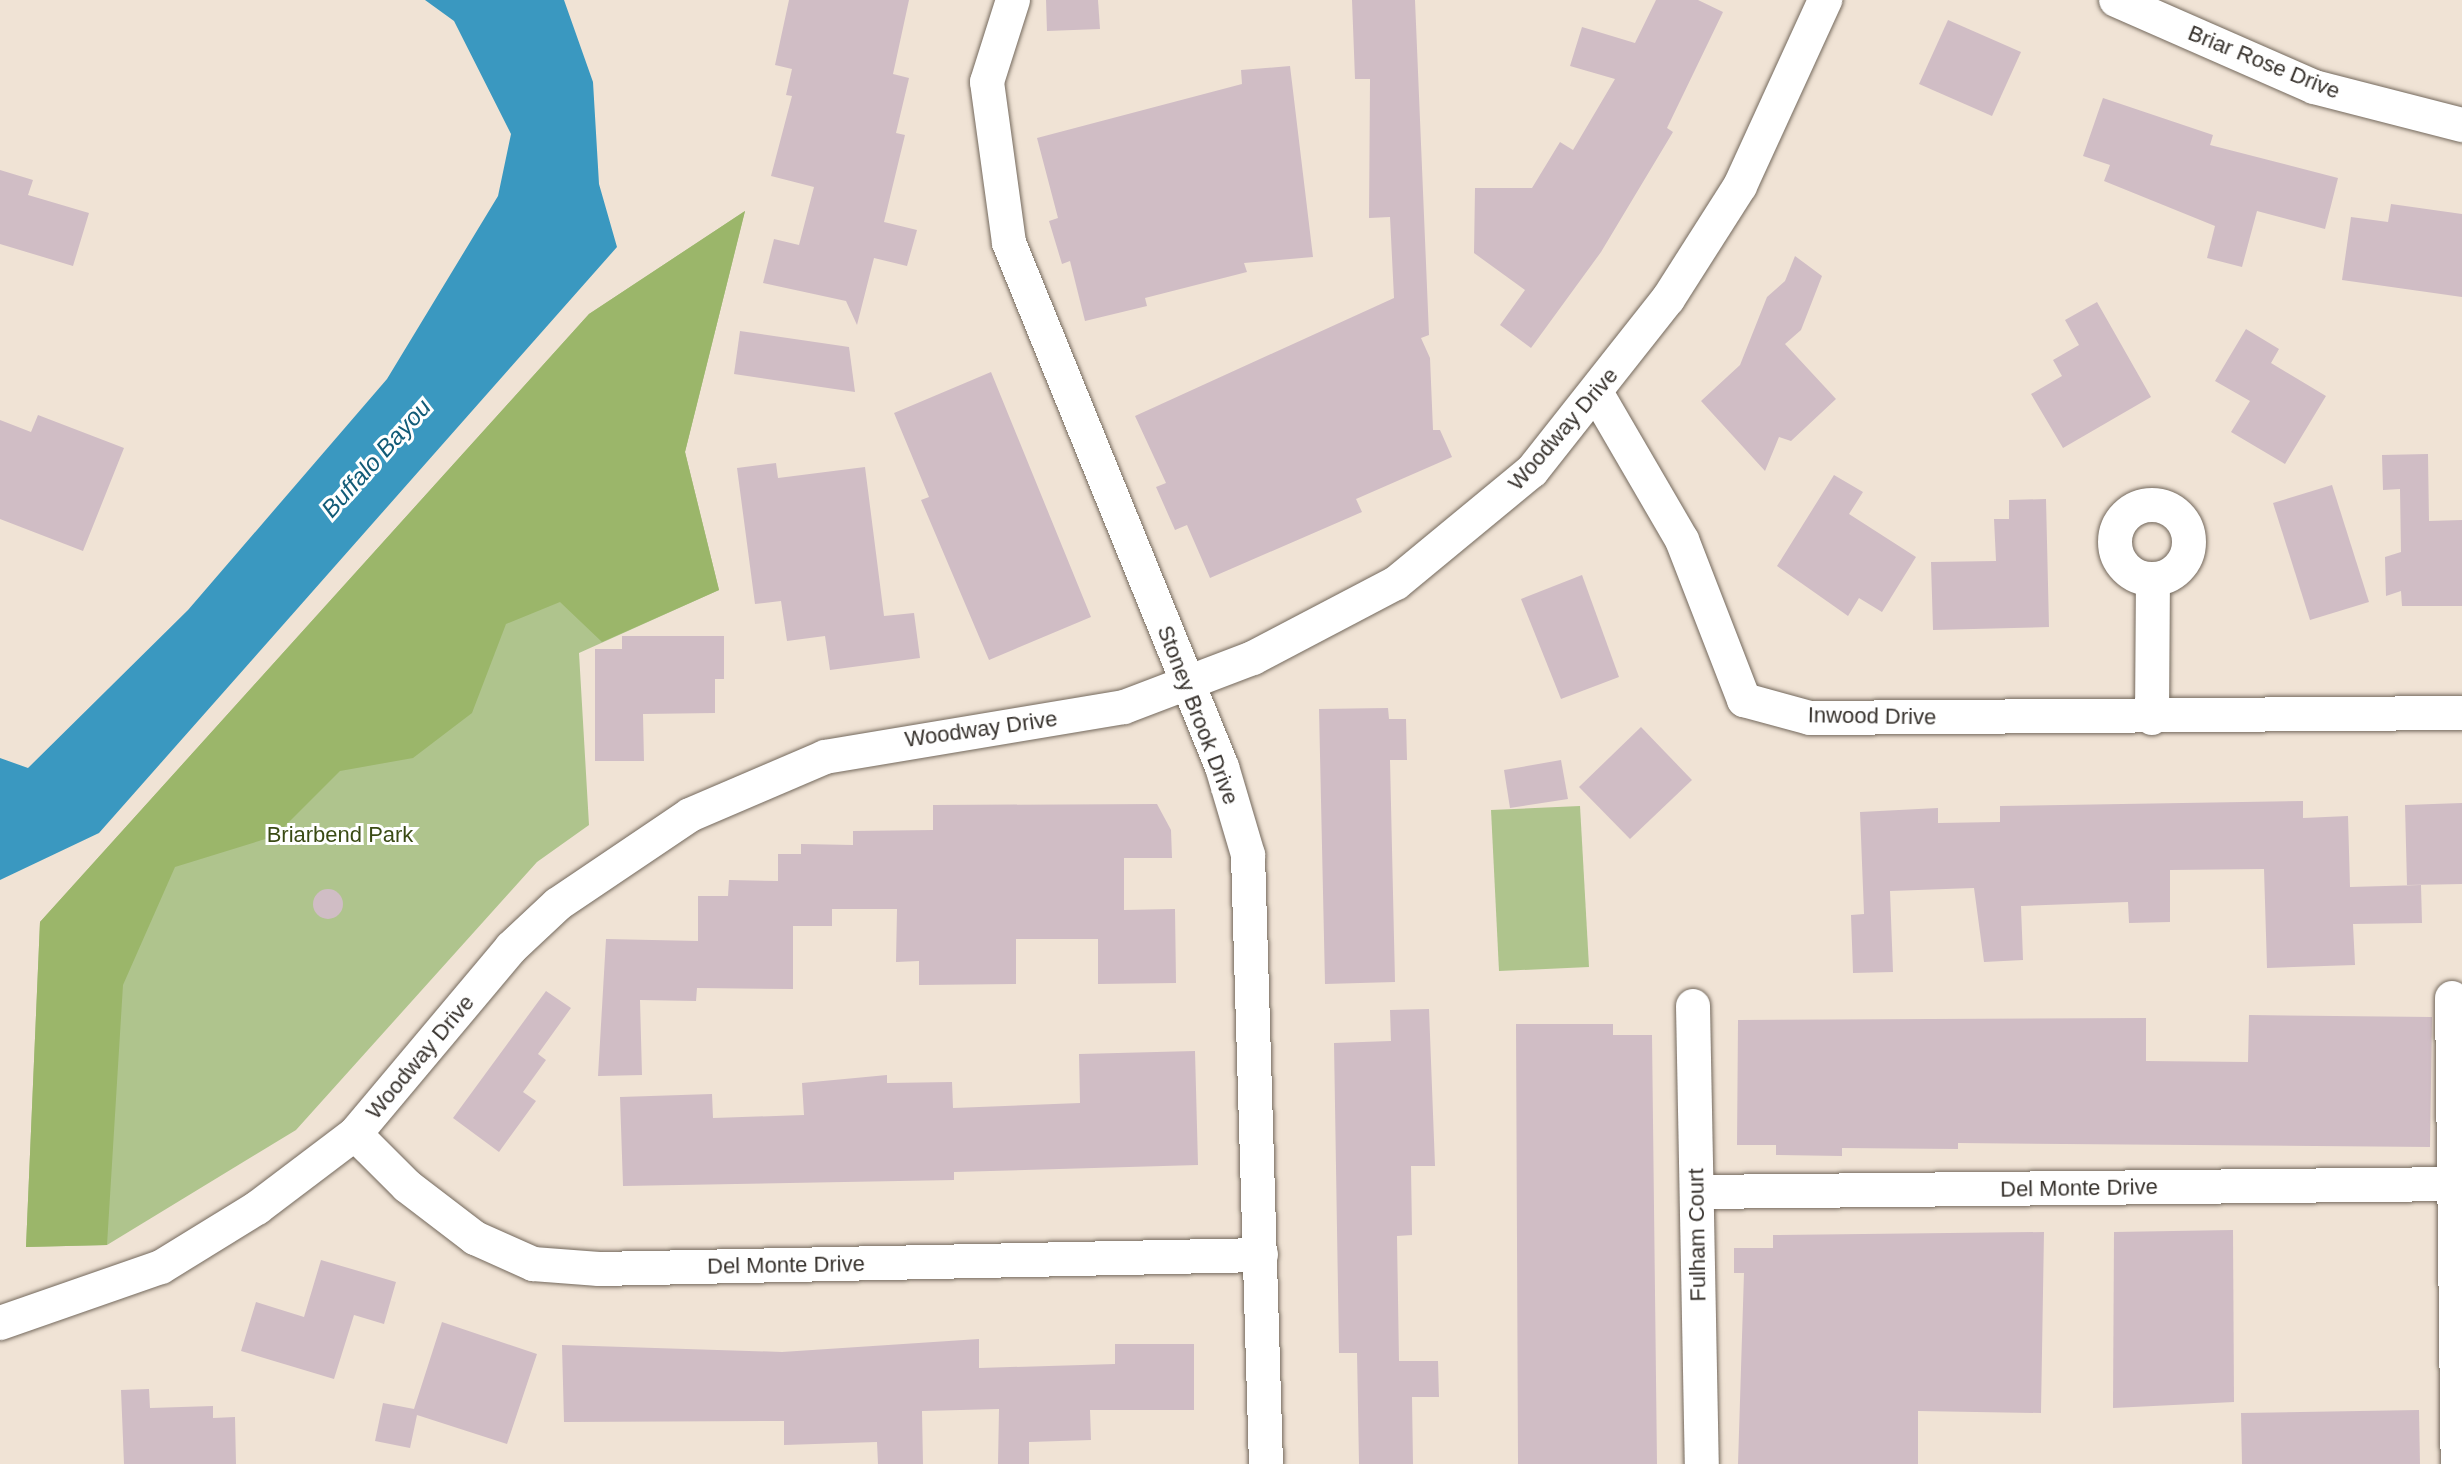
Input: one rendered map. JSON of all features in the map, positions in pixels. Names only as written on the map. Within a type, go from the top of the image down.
[{"type":"street","name":"Stoney Brook Drive","points":[[1013,0],[987,82],[1009,243],[1189,684],[1248,855],[1266,1464]]},
{"type":"street","name":"Woodway Drive","points":[[0,1323],[161,1267],[257,1208],[355,1134],[511,948],[578,889],[690,815],[825,757],[1124,707],[1253,658],[1396,583],[1532,471],[1597,394],[1668,299],[1740,186],[1825,0]]},
{"type":"street","name":"Briar Rose Drive","points":[[2116,0],[2314,87],[2462,125]]},
{"type":"street","name":"Inwood Drive","points":[[1597,394],[1682,540],[1744,700],[1810,718],[2152,718],[2462,713]]},
{"type":"street","points":[[2152,718],[2153,579]]},
{"type":"street","points":[[2452,998],[2458,1184],[2458,1464]]},
{"type":"street","name":"Fulham Court","points":[[1693,1006],[1702,1464]]},
{"type":"street","name":"Del Monte Drive","points":[[355,1134],[407,1186],[475,1238],[533,1264],[599,1269],[1261,1255]]},
{"type":"street","name":"Del Monte Drive","points":[[1697,1192],[2458,1184]]},
{"type":"green space","name":"Briarbend Park","points":[[745,211],[685,452],[719,590],[579,653],[589,825],[537,862],[296,1130],[107,1245],[26,1247],[40,922],[589,314]]},
{"type":"green space","points":[[745,211],[685,452],[719,590],[602,642],[560,602],[506,624],[472,713],[413,758],[340,771],[275,836],[175,867],[123,985],[107,1245],[26,1247],[40,922],[589,314]]},
{"type":"green space","points":[[1580,806],[1589,967],[1499,971],[1491,810]]},
{"type":"water","name":"Buffalo Bayou","points":[[425,0],[564,0],[593,82],[599,184],[617,247],[99,833],[0,880],[0,758],[28,768],[188,610],[387,379],[498,196],[511,134],[454,21]]},
{"type":"building","points":[[789,0],[909,0],[893,74],[909,78],[896,133],[905,135],[884,222],[917,230],[907,266],[874,258],[857,325],[846,301],[763,283],[774,239],[799,245],[814,187],[771,176],[792,96],[786,95],[792,69],[775,65]]},
{"type":"building","points":[[1046,0],[1098,0],[1100,29],[1047,31]]},
{"type":"building","points":[[1352,0],[1415,0],[1429,335],[1421,338],[1430,358],[1433,430],[1440,430],[1452,457],[1356,499],[1362,512],[1210,578],[1187,525],[1175,530],[1156,487],[1166,483],[1135,416],[1394,298],[1390,217],[1369,218],[1370,79],[1355,79]]},
{"type":"building","points":[[1656,0],[1698,0],[1723,12],[1667,128],[1673,132],[1601,252],[1531,348],[1500,325],[1525,290],[1474,253],[1475,188],[1532,188],[1560,142],[1573,150],[1615,79],[1570,66],[1582,27],[1635,43]]},
{"type":"building","points":[[1948,20],[2021,52],[1992,116],[1919,84]]},
{"type":"building","points":[[1290,66],[1313,257],[1244,263],[1247,272],[1145,298],[1147,306],[1085,321],[1070,261],[1062,264],[1049,221],[1058,218],[1037,138],[1242,84],[1241,70]]},
{"type":"building","points":[[2103,98],[2213,135],[2210,145],[2338,178],[2325,229],[2257,211],[2242,267],[2207,258],[2215,226],[2104,181],[2110,165],[2083,156]]},
{"type":"building","points":[[0,170],[33,180],[28,195],[89,213],[73,266],[0,244]]},
{"type":"building","points":[[2391,204],[2462,214],[2462,297],[2342,280],[2351,217],[2388,222]]},
{"type":"building","points":[[1795,256],[1822,276],[1801,330],[1785,344],[1836,399],[1791,441],[1779,437],[1765,471],[1701,401],[1740,365],[1767,297],[1785,281]]},
{"type":"building","points":[[2097,302],[2151,397],[2063,448],[2031,394],[2062,376],[2053,360],[2079,345],[2065,320]]},
{"type":"building","points":[[2246,329],[2279,349],[2271,363],[2326,396],[2285,464],[2231,432],[2250,401],[2215,381]]},
{"type":"building","points":[[740,331],[849,347],[855,392],[734,374]]},
{"type":"building","points":[[991,372],[1091,617],[989,660],[921,500],[929,497],[894,413]]},
{"type":"building","points":[[38,415],[124,448],[83,551],[0,519],[0,420],[31,432]]},
{"type":"building","points":[[2428,454],[2429,521],[2462,520],[2462,606],[2402,606],[2401,591],[2386,596],[2385,557],[2401,552],[2400,489],[2383,490],[2382,455]]},
{"type":"building","points":[[776,463],[778,478],[865,467],[884,616],[914,613],[920,658],[830,670],[825,636],[787,641],[781,601],[755,604],[737,468]]},
{"type":"building","points":[[1834,475],[1863,492],[1849,514],[1916,557],[1882,612],[1859,598],[1848,616],[1777,566]]},
{"type":"building","points":[[2332,485],[2369,602],[2310,620],[2273,503]]},
{"type":"building","points":[[2046,499],[2049,627],[1933,630],[1931,562],[1996,561],[1994,519],[2009,519],[2009,500]]},
{"type":"building","points":[[1582,575],[1619,677],[1561,699],[1521,599]]},
{"type":"building","points":[[622,636],[724,636],[724,679],[715,679],[715,713],[643,714],[644,761],[595,761],[595,649],[622,649]]},
{"type":"building","points":[[1388,708],[1389,719],[1406,719],[1407,760],[1390,760],[1395,982],[1325,984],[1319,709]]},
{"type":"building","points":[[1641,727],[1692,780],[1630,839],[1579,787]]},
{"type":"building","points":[[1561,760],[1568,799],[1510,808],[1504,770]]},
{"type":"building","points":[[2303,801],[2303,818],[2348,816],[2350,887],[2421,885],[2422,923],[2353,924],[2355,965],[2267,968],[2264,869],[2170,870],[2170,922],[2129,923],[2128,902],[2021,906],[2023,960],[1984,962],[1974,888],[1890,891],[1893,972],[1853,973],[1851,915],[1864,914],[1860,812],[1938,808],[1938,823],[2000,822],[2000,806]]},
{"type":"building","points":[[2462,803],[2462,884],[2407,885],[2405,805]]},
{"type":"building","points":[[1157,804],[1171,830],[1172,858],[1124,858],[1124,910],[1175,909],[1176,983],[1098,984],[1098,939],[1016,939],[1016,984],[919,985],[919,961],[896,962],[897,909],[832,909],[832,926],[793,926],[793,989],[697,988],[696,1001],[640,1000],[642,1075],[598,1076],[606,939],[698,941],[698,896],[728,896],[729,880],[778,881],[778,854],[801,854],[801,844],[853,845],[853,831],[933,830],[933,805]]},
{"type":"building","points":[[328,889],[339,893],[343,904],[339,915],[328,919],[317,915],[313,904],[317,893]]},
{"type":"building","points":[[546,991],[571,1008],[538,1054],[546,1060],[523,1092],[536,1101],[499,1152],[453,1118]]},
{"type":"building","points":[[1429,1009],[1435,1166],[1411,1166],[1412,1235],[1397,1236],[1399,1361],[1438,1361],[1439,1397],[1412,1397],[1413,1464],[1359,1464],[1357,1353],[1339,1353],[1334,1043],[1391,1041],[1390,1010]]},
{"type":"building","points":[[2249,1015],[2432,1017],[2430,1147],[1958,1143],[1958,1149],[1842,1148],[1842,1156],[1776,1155],[1776,1145],[1737,1145],[1738,1020],[2146,1018],[2146,1061],[2248,1062]]},
{"type":"building","points":[[1516,1024],[1613,1024],[1613,1035],[1652,1035],[1657,1464],[1518,1464]]},
{"type":"building","points":[[1195,1051],[1198,1165],[954,1172],[954,1180],[623,1186],[620,1097],[712,1094],[713,1118],[804,1115],[802,1083],[887,1075],[887,1083],[952,1082],[953,1108],[1080,1103],[1079,1054]]},
{"type":"building","points":[[2233,1230],[2234,1402],[2113,1408],[2114,1232]]},
{"type":"building","points":[[2044,1232],[2041,1413],[1918,1411],[1918,1464],[1738,1464],[1744,1273],[1734,1273],[1734,1248],[1773,1248],[1773,1235]]},
{"type":"building","points":[[321,1260],[396,1282],[384,1324],[354,1315],[334,1379],[241,1351],[256,1302],[304,1317]]},
{"type":"building","points":[[442,1322],[537,1354],[507,1444],[417,1415],[410,1448],[375,1441],[383,1403],[414,1409]]},
{"type":"building","points":[[979,1339],[979,1368],[1115,1364],[1115,1344],[1194,1344],[1194,1410],[1090,1410],[1091,1440],[1029,1442],[1029,1464],[998,1464],[999,1409],[922,1411],[923,1464],[878,1464],[877,1442],[784,1445],[784,1421],[564,1422],[562,1345],[782,1352]]},
{"type":"building","points":[[149,1389],[150,1408],[213,1406],[213,1418],[235,1417],[236,1464],[124,1464],[121,1390]]},
{"type":"building","points":[[2419,1410],[2420,1464],[2242,1464],[2241,1413]]}]
